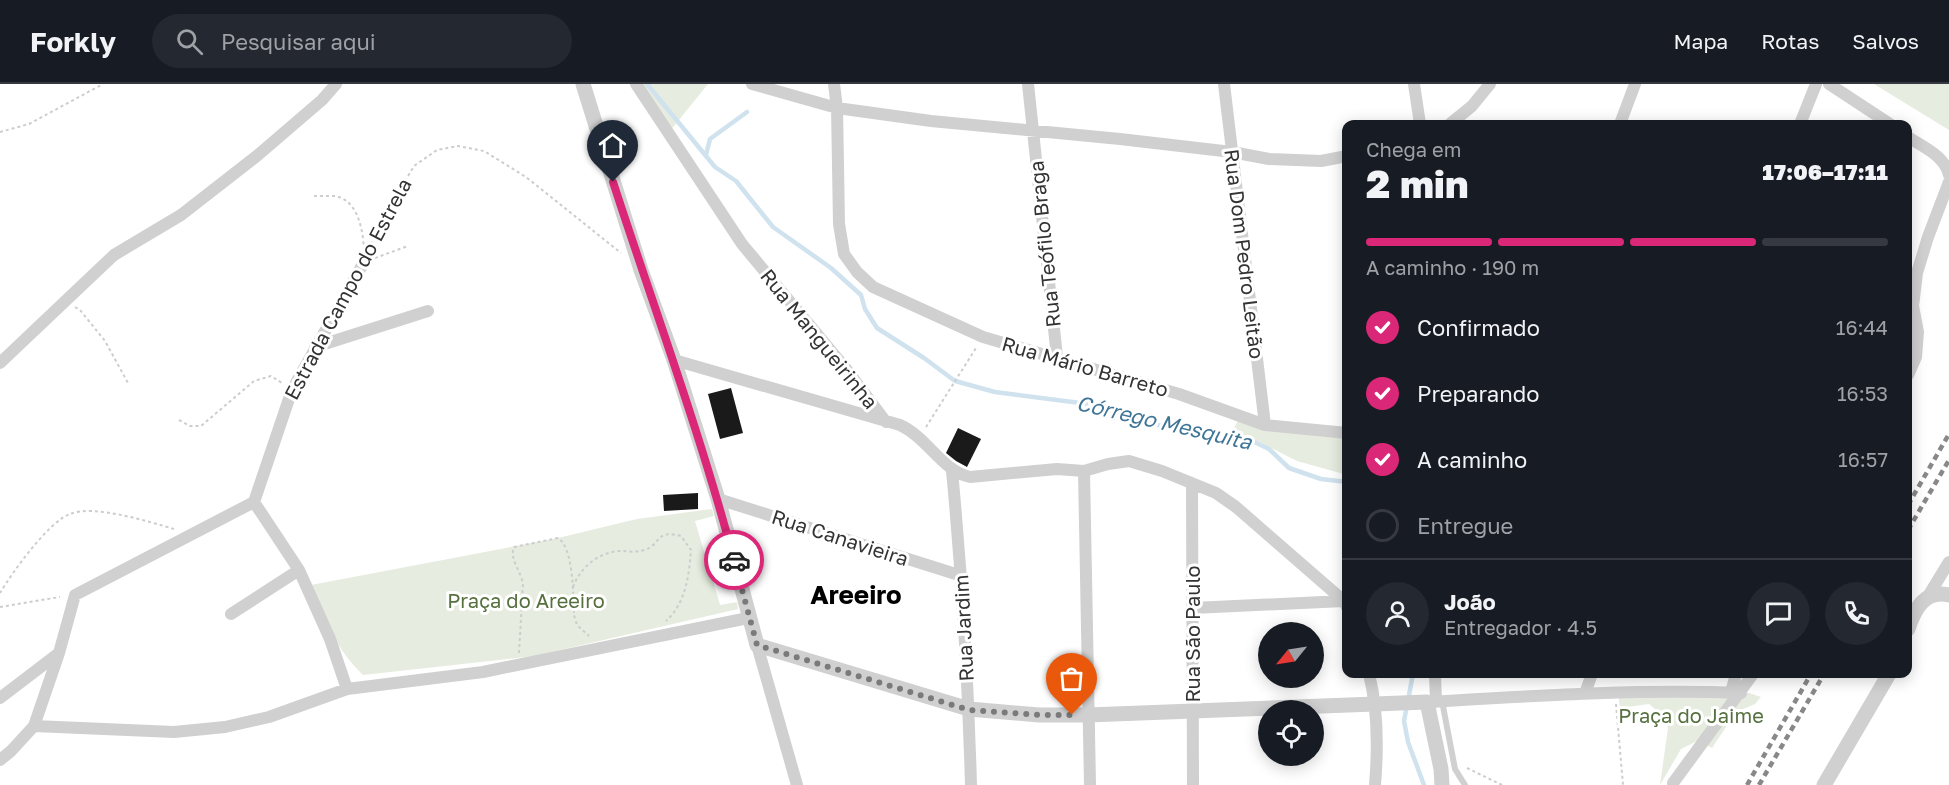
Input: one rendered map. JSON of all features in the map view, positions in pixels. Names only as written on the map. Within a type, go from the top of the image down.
[{"type":"street","points":[[0,363],[114,255],[181,215],[258,155],[322,100],[336,84]]},
{"type":"street","points":[[583,84],[641,270],[674,360],[718,499],[748,618],[797,785]]},
{"type":"street","name":"Rua Mangueirinha","points":[[636,84],[742,244],[847,370],[886,422],[900,425],[920,437],[952,471]]},
{"type":"street","name":"Rua Teófilo Braga","points":[[752,84],[837,108],[932,121],[1232,152],[1269,159],[1321,161],[1342,157]]},
{"type":"street","points":[[834,84],[837,108]]},
{"type":"street","name":"Rua Teófilo Braga","points":[[1028,84],[1057,357]]},
{"type":"street","name":"Rua Dom Pedro Leitão","points":[[1224,84],[1265,425]]},
{"type":"street","points":[[1414,84],[1419,120]]},
{"type":"street","points":[[1455,120],[1472,106],[1490,84]]},
{"type":"street","points":[[1622,120],[1635,84]]},
{"type":"street","points":[[1802,120],[1816,84]]},
{"type":"street","points":[[1829,84],[1884,120]]},
{"type":"street","name":"Rua Mário Barreto","points":[[837,108],[839,224],[844,254],[857,272],[873,287],[983,337],[1179,394],[1265,425],[1342,433]]},
{"type":"street","points":[[1912,140],[1940,158],[1949,173]]},
{"type":"street","points":[[1912,366],[1916,357],[1913,306],[1917,273],[1949,182]]},
{"type":"street","name":"Estrada Campo do Estrela","points":[[254,502],[292,390],[364,262]]},
{"type":"street","points":[[315,347],[428,311]]},
{"type":"street","points":[[674,360],[886,422]]},
{"type":"street","points":[[952,471],[970,477],[1057,469],[1084,471],[1108,464],[1129,462],[1162,471],[1216,492],[1342,600]]},
{"type":"street","name":"Rua Jardim","points":[[952,471],[962,576],[969,710],[970,785]]},
{"type":"street","points":[[1084,471],[1090,785]]},
{"type":"street","name":"Rua São Paulo","points":[[1192,483],[1193,785]]},
{"type":"street","name":"Rua Canavieira","points":[[718,499],[962,576]]},
{"type":"street","points":[[0,760],[33,726],[59,653],[75,595],[254,502],[299,570],[330,639],[347,689]]},
{"type":"street","points":[[1912,619],[1917,607],[1943,579],[1949,562]]},
{"type":"street","points":[[231,614],[299,570]]},
{"type":"street","points":[[1927,598],[1935,595],[1949,595]]},
{"type":"street","points":[[1193,608],[1342,604]]},
{"type":"street","points":[[33,726],[174,732],[225,727],[269,717],[347,689],[483,672],[748,618]]},
{"type":"street","points":[[757,645],[969,710],[1039,715],[1194,712],[1585,693],[1736,693]]},
{"type":"street","points":[[0,698],[59,653]]},
{"type":"street","points":[[1370,678],[1377,730],[1375,785]]},
{"type":"street","points":[[1436,678],[1435,702],[1442,785]]},
{"type":"street","points":[[1585,693],[1591,678]]},
{"type":"street","points":[[1736,678],[1736,693]]},
{"type":"street","points":[[1673,783],[1736,693],[1749,678]]},
{"type":"street","points":[[1824,785],[1887,678]]},
{"type":"lane","points":[[1435,702],[1455,769],[1465,785]]},
{"type":"path","points":[[0,132],[29,124],[103,84]]},
{"type":"path","name":"Estrada Campo do Estrela","points":[[364,262],[379,225],[414,166],[437,150],[458,146],[484,151],[526,177],[641,270]]},
{"type":"path","points":[[314,196],[336,196],[348,202],[355,211],[363,233],[364,262],[408,246]]},
{"type":"path","points":[[65,301],[80,310],[105,341],[128,383]]},
{"type":"path","points":[[920,437],[983,337]]},
{"type":"path","points":[[179,420],[190,426],[201,426],[254,381],[271,376],[292,390]]},
{"type":"path","points":[[0,593],[43,535],[69,514],[92,511],[130,517],[192,534]]},
{"type":"path","points":[[572,589],[576,578],[593,561],[619,551],[645,550],[662,536],[670,533],[681,536],[691,550],[687,579],[676,612],[659,627]]},
{"type":"path","points":[[519,659],[523,584],[521,573],[513,559],[514,547],[558,538],[562,541],[568,553],[577,625],[583,633],[590,637]]},
{"type":"path","points":[[0,607],[75,595]]},
{"type":"path","points":[[1615,693],[1623,785]]},
{"type":"path","points":[[1453,757],[1470,770],[1502,785]]},
{"type":"green space","points":[[640,84],[708,84],[670,131]]},
{"type":"green space","points":[[1874,84],[1949,84],[1949,130]]},
{"type":"green space","points":[[1239,418],[1342,435],[1342,474],[1297,461],[1233,431]]},
{"type":"green space","name":"Praça do Areeiro","points":[[712,509],[714,516],[695,521],[720,605],[737,602],[738,609],[534,656],[363,675],[338,644],[311,585],[558,538],[637,519]]},
{"type":"green space","name":"Praça do Jaime","points":[[1740,690],[1761,697],[1755,704],[1736,712],[1712,748],[1699,740],[1681,749],[1660,785],[1668,728],[1661,714],[1649,704],[1620,708],[1618,693]]},
{"type":"building","points":[[731,388],[743,433],[720,439],[708,394]]},
{"type":"building","points":[[958,428],[981,439],[967,467],[946,453]]},
{"type":"building","points":[[698,493],[698,509],[664,511],[663,495]]},
{"type":"waterway","name":"Córrego Mesquita","points":[[647,84],[715,167],[736,181],[773,227],[831,268],[861,295],[865,309],[877,328],[955,381],[995,392],[1088,404],[1182,432],[1244,437],[1269,449],[1289,468],[1321,479],[1342,481]]},
{"type":"waterway","points":[[706,155],[710,139],[747,112]]},
{"type":"waterway","name":"Córrego Mesquita","points":[[1412,678],[1404,721],[1408,742],[1424,785]]},
{"type":"railway","points":[[1912,498],[1949,434]]},
{"type":"railway","points":[[1912,523],[1949,460]]},
{"type":"railway","points":[[1747,785],[1809,678]]},
{"type":"railway","points":[[1759,785],[1822,678]]},
{"type":"way so far","points":[[734,560],[757,645],[969,710],[1072,715]]},
{"type":"district","name":"Areeiro","points":[[856,595]]},
{"type":"route","points":[[613,182],[641,270],[674,360],[718,499],[734,560]]}]
